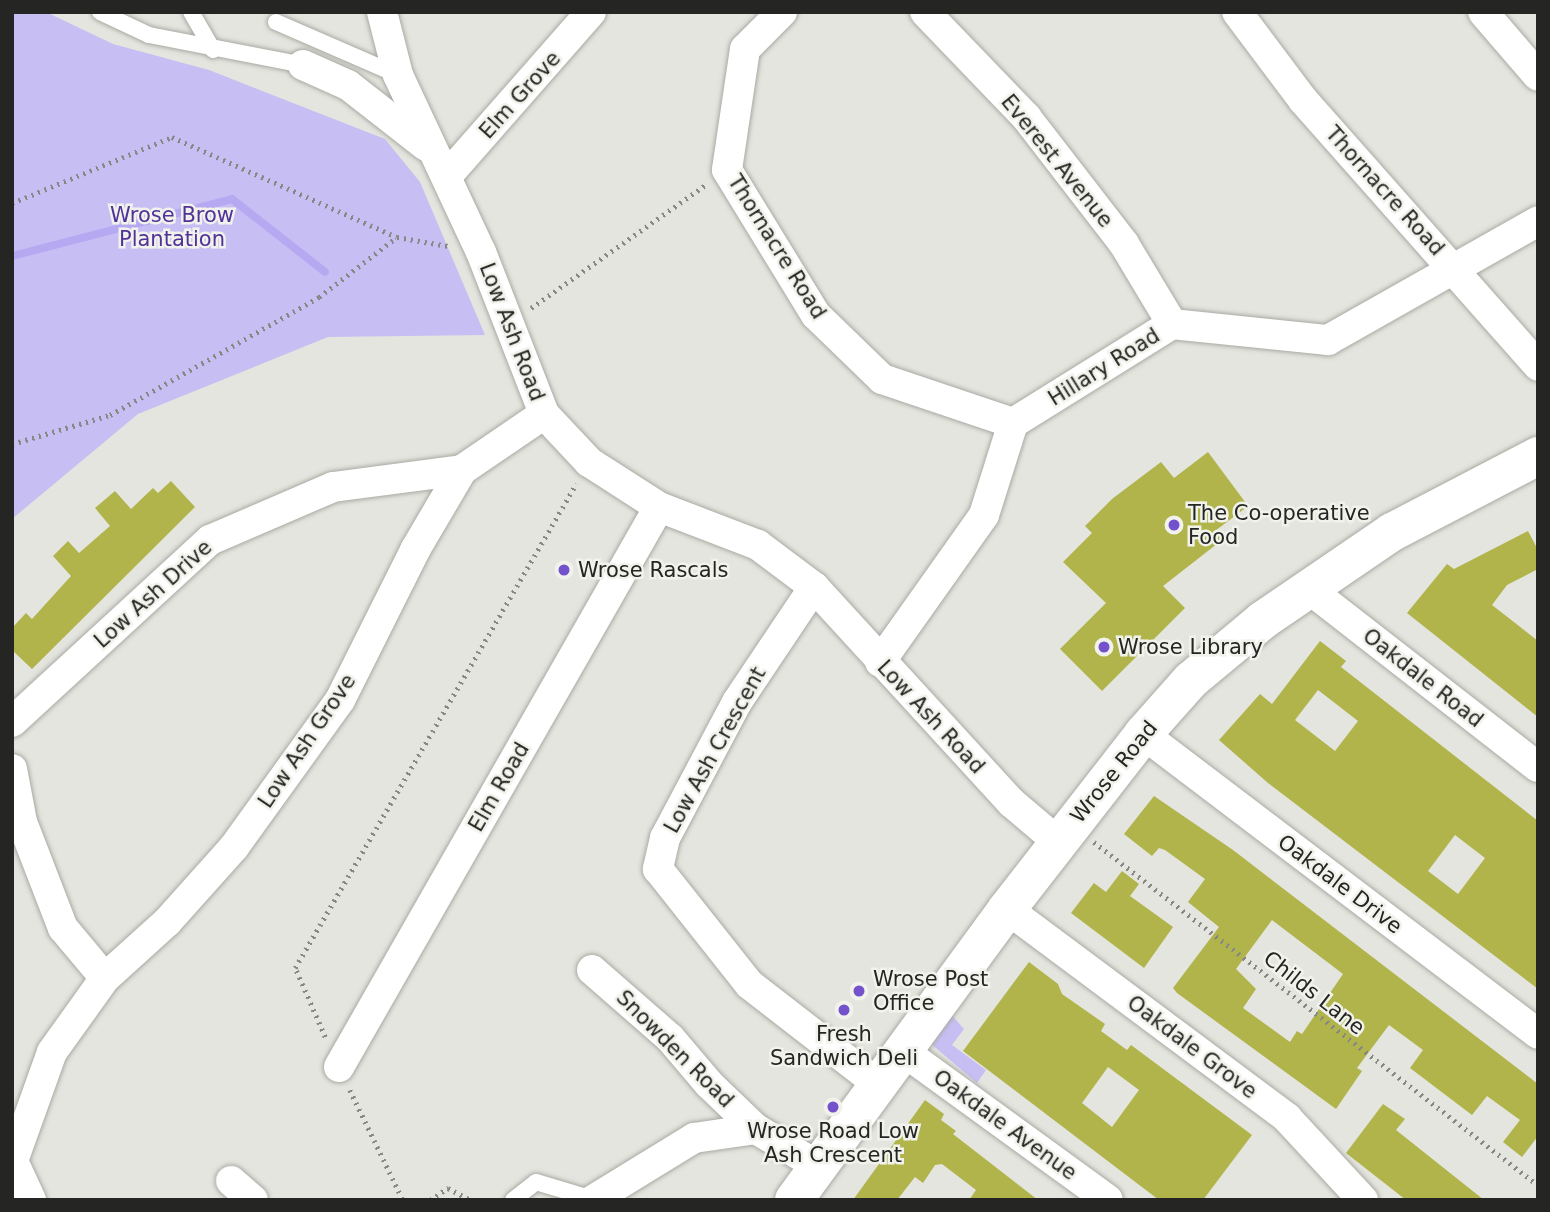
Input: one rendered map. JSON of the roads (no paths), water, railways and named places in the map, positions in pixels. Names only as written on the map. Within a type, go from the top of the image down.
[{"type":"street","name":"Low Ash Road","points":[[382,12],[398,75],[429,148],[447,176],[481,252],[544,414],[589,462],[659,507],[758,545],[814,587],[880,663],[1012,803],[1065,833]]},
{"type":"street","name":"Elm Grove","points":[[447,176],[591,12]]},
{"type":"street","name":"Thornacre Road","points":[[782,12],[745,49],[727,170],[816,315],[882,379],[1013,423]]},
{"type":"street","name":"Everest Avenue","points":[[925,12],[1026,117],[1125,244],[1172,324]]},
{"type":"street","name":"Thornacre Road","points":[[1237,12],[1303,100],[1454,267],[1538,366]]},
{"type":"street","points":[[1483,12],[1538,76]]},
{"type":"street","points":[[303,65],[348,85],[429,148]]},
{"type":"street","name":"Hillary Road","points":[[1013,423],[1172,324],[1328,340],[1538,222]]},
{"type":"street","name":"Low Ash Drive","points":[[12,722],[210,540],[333,487],[462,471],[544,414]]},
{"type":"street","points":[[880,663],[984,515],[1013,423]]},
{"type":"street","name":"Wrose Road","points":[[794,1200],[1065,833],[1143,734],[1191,680],[1309,589],[1392,532],[1538,456]]},
{"type":"street","name":"Low Ash Grove","points":[[31,1200],[13,1161],[52,1052],[105,978],[167,922],[234,847],[340,700],[415,550],[462,471]]},
{"type":"street","name":"Elm Road","points":[[339,1067],[659,507]]},
{"type":"street","name":"Low Ash Crescent","points":[[814,587],[737,702],[665,838],[658,869],[749,984],[878,1084]]},
{"type":"street","name":"Oakdale Road","points":[[1309,589],[1538,767]]},
{"type":"street","name":"Oakdale Drive","points":[[1143,734],[1538,1034]]},
{"type":"street","points":[[12,769],[22,822],[63,928],[105,978]]},
{"type":"street","name":"Oakdale Grove","points":[[1007,909],[1287,1118],[1363,1200]]},
{"type":"street","name":"Snowden Road","points":[[593,971],[670,1038],[709,1084],[756,1129],[818,1166]]},
{"type":"street","name":"Oakdale Avenue","points":[[903,1051],[1108,1200]]},
{"type":"street","name":"Snowden Road","points":[[593,1199],[694,1138],[756,1129]]},
{"type":"lane","points":[[100,12],[149,36],[303,65]]},
{"type":"lane","points":[[191,12],[213,50]]},
{"type":"lane","points":[[275,22],[398,75]]},
{"type":"lane","points":[[513,1200],[536,1182],[593,1199]]},
{"type":"waterway","points":[[12,256],[232,199],[325,272]]},
{"type":"place","name":"The Co-operative Food","points":[[1174,525]]},
{"type":"place","name":"Wrose Rascals","points":[[564,570]]},
{"type":"place","name":"Wrose Library","points":[[1104,647]]},
{"type":"place","name":"Wrose Post Office","points":[[859,991]]},
{"type":"place","name":"Fresh Sandwich Deli","points":[[844,1010]]},
{"type":"place","name":"Wrose Road Low Ash Crescent","points":[[833,1107]]},
{"type":"park label","name":"Wrose Brow Plantation","points":[[172,227]]}]
